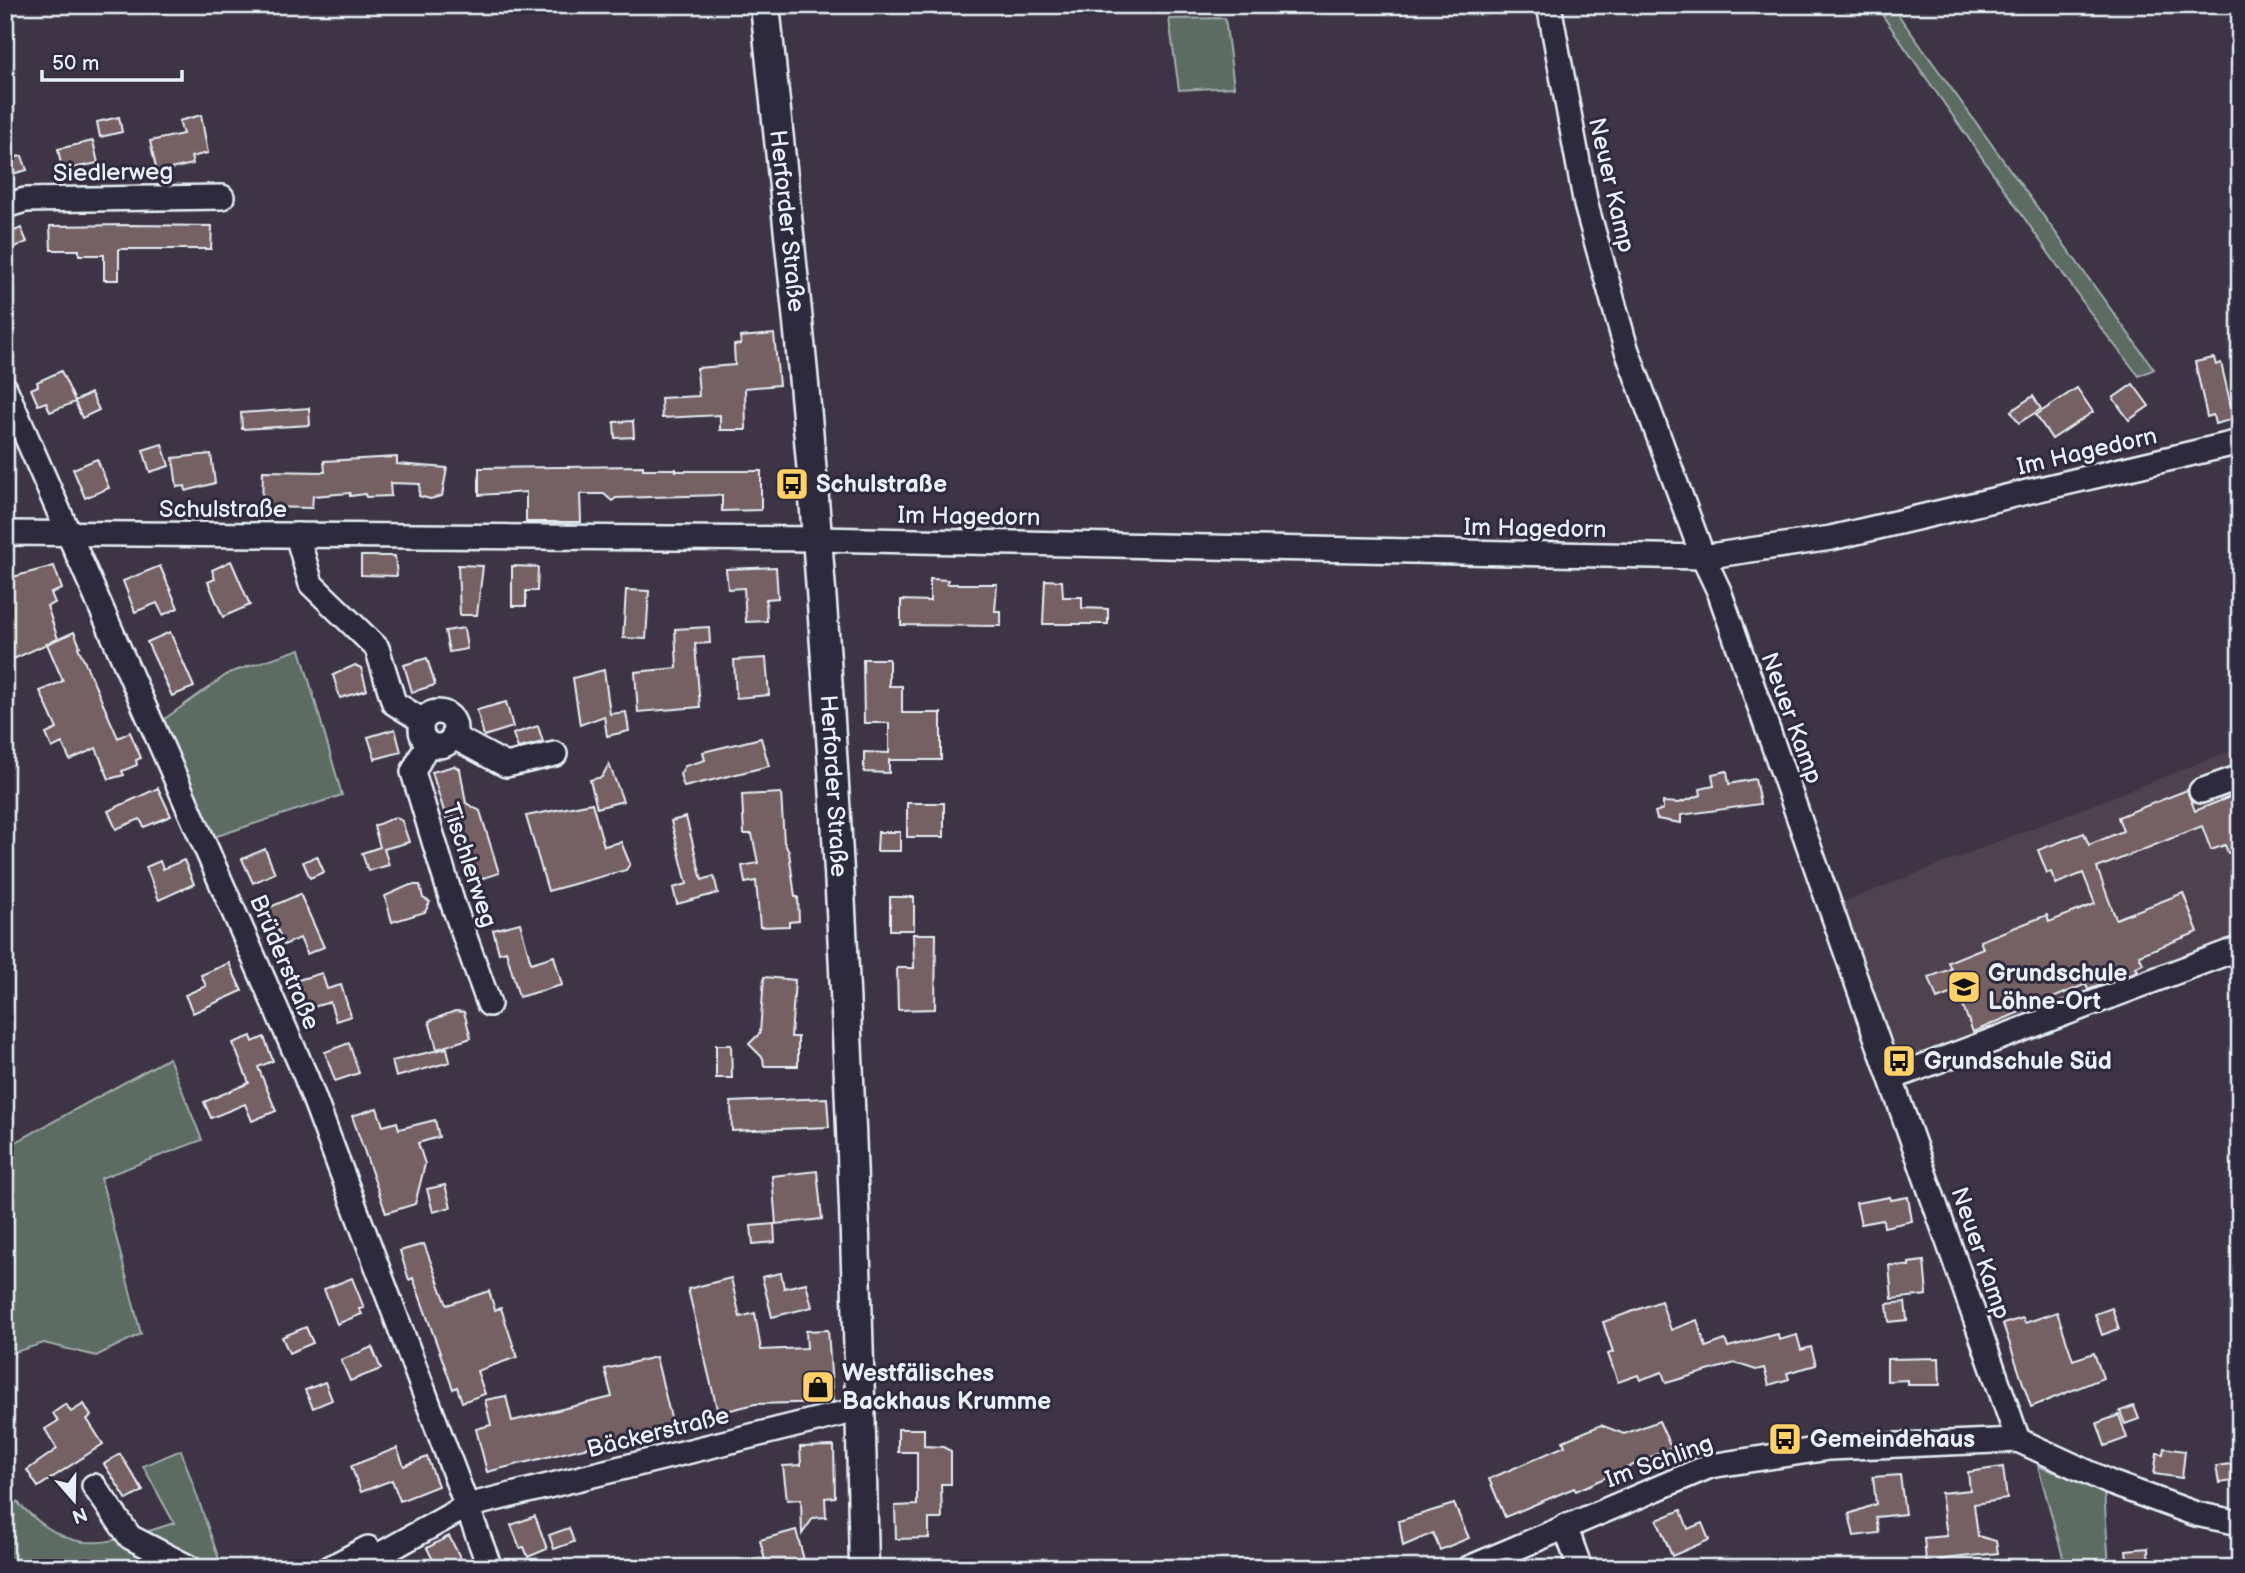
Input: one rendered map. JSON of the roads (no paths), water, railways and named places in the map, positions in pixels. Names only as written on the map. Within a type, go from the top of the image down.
[{"type":"main road","name":"Herforder Straße","points":[[765,5],[818,540],[842,925],[861,1409],[864,1568]]},
{"type":"street","name":"Neuer Kamp","points":[[1549,5],[1586,205],[1626,348],[1703,557],[1719,591],[2018,1440]]},
{"type":"street","name":"Siedlerweg","points":[[5,206],[25,200],[222,198]]},
{"type":"street","name":"Brüderstraße","points":[[5,388],[306,1077],[490,1568]]},
{"type":"street","name":"Im Hagedorn","points":[[818,540],[1703,557],[1831,538],[2240,442]]},
{"type":"street","name":"Schulstraße","points":[[5,533],[818,540]]},
{"type":"street","points":[[297,536],[311,583],[377,648],[394,703],[442,746],[454,737]]},
{"type":"street","points":[[425,732],[434,712],[449,716],[454,722],[454,737]]},
{"type":"street","name":"Tischlerweg","points":[[425,732],[413,772],[453,904],[489,1004]]},
{"type":"street","points":[[454,737],[506,765],[555,754]]},
{"type":"street","points":[[2201,791],[2240,777]]},
{"type":"street","points":[[1892,1078],[2240,948]]},
{"type":"street","name":"Bäckerstraße","points":[[466,1502],[861,1409]]},
{"type":"street","name":"Im Schling","points":[[1469,1568],[1710,1466],[1829,1448],[2018,1440],[2111,1483],[2196,1514],[2240,1523]]},
{"type":"street","points":[[94,1486],[130,1537],[190,1568]]},
{"type":"street","points":[[330,1568],[466,1502]]},
{"type":"street","points":[[356,1568],[466,1502]]},
{"type":"street","points":[[1565,1526],[1580,1568]]},
{"type":"place","name":"Schulstraße","points":[[792,484]]},
{"type":"place","name":"Grundschule Löhne-Ort","points":[[1964,987]]},
{"type":"place","name":"Grundschule Süd","points":[[1899,1061]]},
{"type":"place","name":"Westfälisches Backhaus Krumme","points":[[818,1387]]},
{"type":"place","name":"Gemeindehaus","points":[[1785,1439]]}]
